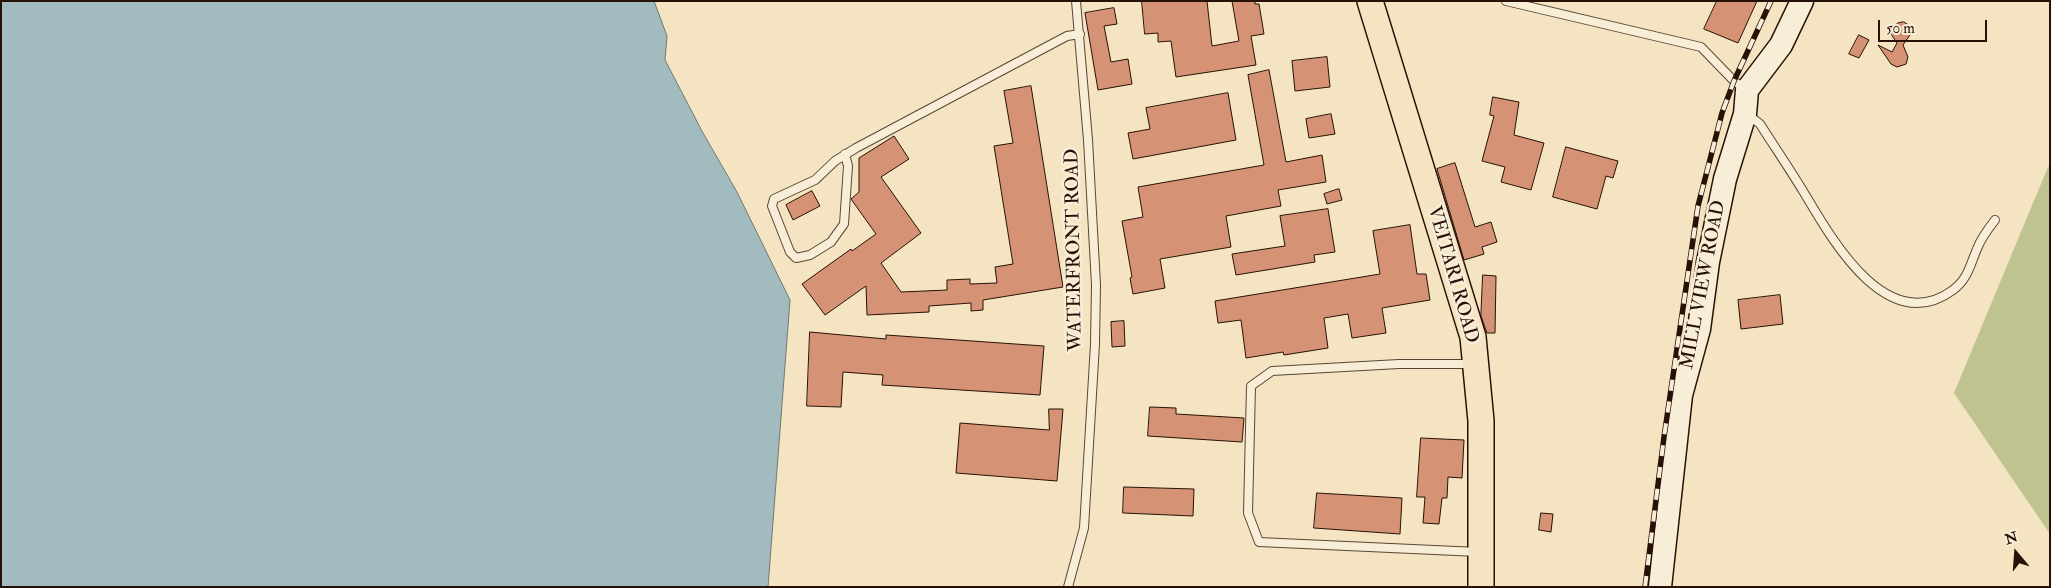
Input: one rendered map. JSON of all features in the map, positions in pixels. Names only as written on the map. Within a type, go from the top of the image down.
[{"type":"main road","name":"VEITARI ROAD","points":[[1370,1],[1472,337],[1481,421],[1481,587]]},
{"type":"street","points":[[1746,90],[1781,45],[1802,1]]},
{"type":"street","name":"MILL VIEW ROAD","points":[[1660,587],[1681,395],[1699,329],[1708,262],[1725,179],[1745,114],[1746,90]]},
{"type":"lane","name":"WATERFRONT ROAD","points":[[1068,587],[1084,528],[1096,285],[1088,140],[1076,1]]},
{"type":"lane","points":[[1506,1],[1701,47],[1734,81],[1746,90]]},
{"type":"lane","points":[[845,154],[848,166],[844,224],[831,242],[810,255],[796,258],[790,252],[772,206],[774,199],[815,180],[834,161],[845,154],[1012,64],[1067,36],[1080,34]]},
{"type":"lane","points":[[1745,114],[1760,124],[1846,259],[1875,287],[1893,297],[1914,302],[1924,301],[1940,297],[1953,290],[1966,278],[1982,238],[1995,220]]},
{"type":"lane","points":[[1475,364],[1399,364],[1272,372],[1252,386],[1248,513],[1259,542],[1481,552]]},
{"type":"green space","points":[[2048,167],[2050,167],[2050,534],[1954,393]]},
{"type":"water","points":[[1,1],[654,1],[667,36],[665,60],[703,133],[737,192],[790,300],[768,587],[1,587]]},
{"type":"building","points":[[1142,1],[1207,1],[1212,46],[1239,41],[1232,1],[1255,1],[1255,4],[1259,4],[1264,34],[1251,36],[1256,65],[1176,77],[1171,41],[1158,42],[1158,33],[1145,34]]},
{"type":"building","points":[[1717,1],[1757,1],[1738,43],[1704,29]]},
{"type":"building","points":[[1114,8],[1117,24],[1104,26],[1111,62],[1128,59],[1132,84],[1098,90],[1085,13]]},
{"type":"building","points":[[1904,22],[1910,26],[1912,32],[1903,45],[1908,57],[1906,64],[1897,67],[1891,64],[1878,45],[1892,52],[1897,43],[1891,34],[1893,27],[1898,23]]},
{"type":"building","points":[[1859,35],[1869,40],[1859,58],[1849,54]]},
{"type":"building","points":[[1327,57],[1330,87],[1295,91],[1292,61]]},
{"type":"building","points":[[1269,70],[1286,162],[1322,155],[1326,182],[1278,190],[1281,206],[1226,216],[1231,247],[1160,259],[1165,288],[1133,294],[1130,278],[1132,277],[1122,221],[1143,217],[1138,187],[1264,165],[1248,75]]},
{"type":"building","points":[[1031,86],[1063,287],[983,300],[983,310],[971,311],[971,303],[929,306],[929,312],[867,315],[866,286],[825,315],[802,284],[851,249],[852,251],[876,234],[851,199],[859,192],[859,158],[894,136],[909,159],[881,177],[921,233],[881,263],[901,292],[947,290],[947,280],[970,279],[970,284],[997,283],[995,267],[1013,264],[994,146],[1013,143],[1004,91]]},
{"type":"building","points":[[1228,93],[1236,140],[1133,159],[1128,133],[1150,129],[1146,108]]},
{"type":"building","points":[[1493,97],[1519,102],[1514,135],[1544,143],[1531,190],[1501,182],[1505,167],[1482,161],[1494,116],[1490,115]]},
{"type":"building","points":[[1331,114],[1335,134],[1309,138],[1306,119]]},
{"type":"building","points":[[1566,147],[1618,161],[1613,178],[1606,176],[1597,209],[1553,197]]},
{"type":"building","points":[[1455,163],[1475,227],[1491,222],[1497,242],[1482,247],[1484,254],[1464,260],[1437,169]]},
{"type":"building","points":[[1339,189],[1342,200],[1327,204],[1324,194]]},
{"type":"building","points":[[812,191],[820,206],[793,220],[786,205]]},
{"type":"building","points":[[1328,209],[1335,252],[1314,255],[1315,262],[1236,275],[1232,254],[1285,246],[1280,216]]},
{"type":"building","points":[[1410,225],[1417,274],[1426,274],[1430,300],[1382,308],[1386,333],[1352,338],[1348,314],[1324,318],[1328,348],[1284,355],[1283,352],[1246,358],[1241,320],[1218,323],[1215,301],[1380,274],[1373,231]]},
{"type":"building","points":[[1483,275],[1496,276],[1495,333],[1487,333],[1481,316]]},
{"type":"building","points":[[1780,295],[1783,324],[1741,329],[1738,300]]},
{"type":"building","points":[[1124,321],[1125,346],[1112,347],[1111,322]]},
{"type":"building","points":[[810,332],[886,339],[886,335],[1044,346],[1040,395],[882,385],[883,375],[843,372],[841,407],[807,406]]},
{"type":"building","points":[[1150,407],[1176,408],[1176,414],[1244,418],[1242,442],[1148,436]]},
{"type":"building","points":[[1049,409],[1063,409],[1057,481],[956,473],[960,423],[1049,430]]},
{"type":"building","points":[[1421,438],[1464,440],[1462,478],[1448,477],[1447,498],[1442,498],[1439,524],[1423,523],[1425,497],[1417,497]]},
{"type":"building","points":[[1124,487],[1194,489],[1193,516],[1123,513]]},
{"type":"building","points":[[1317,493],[1402,498],[1400,534],[1314,528]]},
{"type":"building","points":[[1541,513],[1553,514],[1551,532],[1539,530]]},
{"type":"railway","points":[[1645,587],[1664,437],[1698,206],[1722,113],[1734,81],[1771,1]]}]
